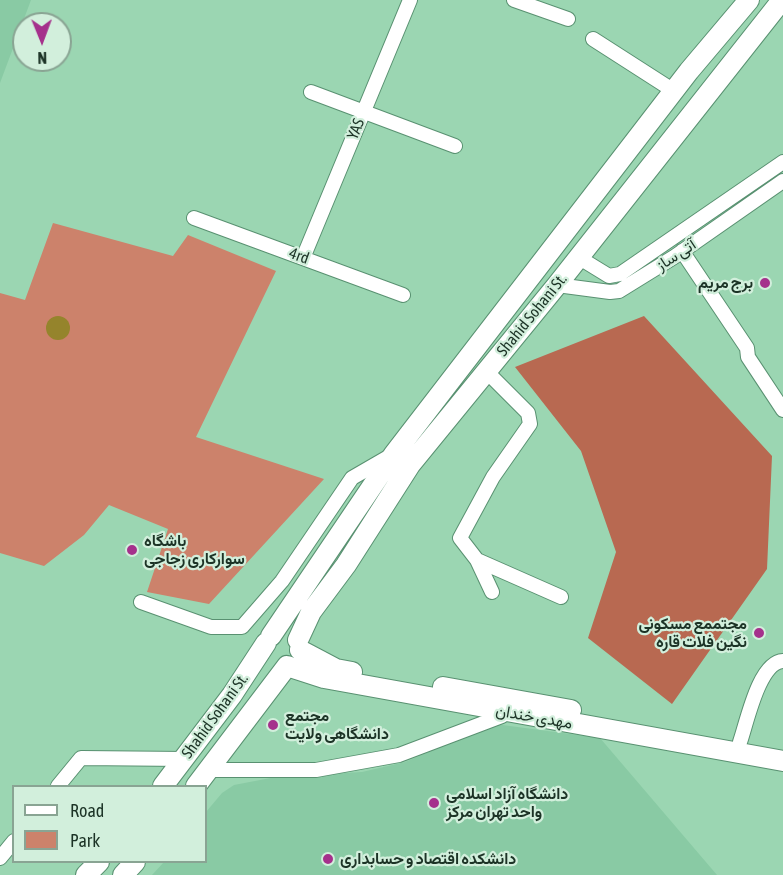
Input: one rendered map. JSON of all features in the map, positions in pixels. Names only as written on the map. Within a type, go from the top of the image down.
[{"type":"main road","name":"Shahid Sohani St.","points":[[164,785],[185,759],[268,640],[394,454],[674,91],[749,0]]},
{"type":"main road","name":"Shahid Sohani St.","points":[[299,645],[311,612],[346,565],[410,465],[557,285],[753,33],[782,0]]},
{"type":"main road","points":[[736,15],[753,33]]},
{"type":"main road","points":[[394,454],[410,465]]},
{"type":"main road","points":[[285,631],[299,645],[296,660],[287,666],[272,663],[266,654],[268,640],[285,631]]},
{"type":"main road","name":"مهدی خندان","points":[[299,645],[336,669],[783,750]]},
{"type":"main road","name":"Shahid Sohani St.","points":[[197,785],[287,666]]},
{"type":"main road","name":"مهدی خندان","points":[[287,666],[334,680],[783,761]]},
{"type":"main road","points":[[86,875],[97,863]]},
{"type":"main road","points":[[123,875],[133,863]]},
{"type":"street","name":"YAS","points":[[303,258],[410,0]]},
{"type":"street","points":[[514,0],[568,20]]},
{"type":"street","points":[[593,39],[674,91]]},
{"type":"street","points":[[311,92],[455,146]]},
{"type":"street","name":"آتی ساز","points":[[578,257],[609,276],[614,276],[729,201],[783,162]]},
{"type":"street","name":"آتی ساز","points":[[557,285],[610,292],[619,291],[678,254],[783,181]]},
{"type":"street","points":[[729,201],[737,213]]},
{"type":"street","name":"4rd","points":[[194,218],[403,294]]},
{"type":"street","points":[[678,254],[739,351],[748,357],[783,410]]},
{"type":"street","points":[[487,372],[531,418],[530,424],[493,477],[460,534],[465,548],[477,560],[492,592]]},
{"type":"street","points":[[141,602],[211,627],[242,627],[282,582],[352,478],[394,454]]},
{"type":"street","points":[[477,560],[561,597]]},
{"type":"street","points":[[740,742],[760,681],[772,664],[783,661]]},
{"type":"street","points":[[209,770],[316,770],[368,761],[399,755],[502,716]]},
{"type":"street","points":[[59,785],[81,758],[185,759]]},
{"type":"street","points":[[0,858],[12,843]]},
{"type":"shaded area","points":[[0,0],[31,0],[27,12],[12,12],[12,51],[0,83]]},
{"type":"shaded area","points":[[58,316],[66,320],[70,328],[66,336],[58,340],[50,336],[46,328],[50,320]]},
{"type":"shaded area","points":[[644,316],[772,456],[767,569],[672,704],[588,638],[616,552],[581,451],[515,367]]},
{"type":"shaded area","name":"دانشگاه آزاد اسلامی واحد تهران مرکز","points":[[495,724],[600,738],[717,875],[152,875],[163,863],[207,863],[207,811],[222,793],[234,785],[276,777],[362,772],[405,762]]},
{"type":"green space","points":[[53,223],[173,256],[188,235],[276,271],[196,437],[324,479],[209,604],[147,592],[168,529],[109,505],[84,535],[44,566],[0,553],[0,293],[25,300]]},
{"type":"place","name":"برج مریم","points":[[765,283]]},
{"type":"place","name":"باشگاه سواركاری زجاجی","points":[[132,550]]},
{"type":"place","name":"مجتممع مسکونی نگین فلات قاره","points":[[759,633]]},
{"type":"place","name":"مجتمع دانشگاهی ولایت","points":[[273,725]]},
{"type":"place","name":"دانشگاه آزاد اسلامی واحد تهران مرکز","points":[[434,803]]},
{"type":"place","name":"دانشکده اقتصاد و حسابداری","points":[[328,859]]}]
